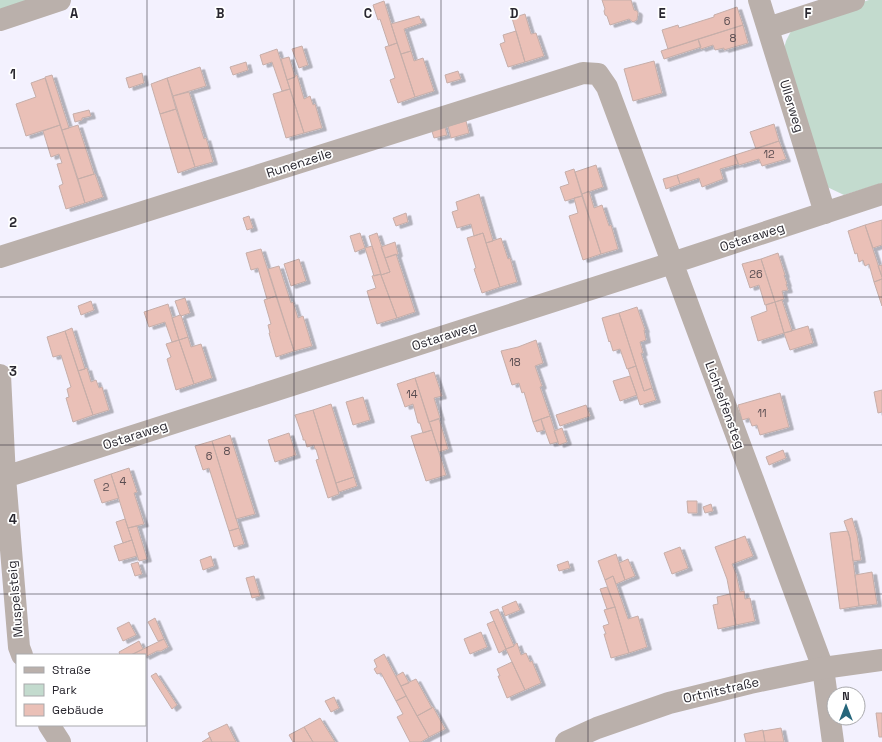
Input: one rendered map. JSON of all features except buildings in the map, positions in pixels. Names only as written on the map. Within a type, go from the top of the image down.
[{"type":"street","points":[[0,20],[60,0]]},
{"type":"street","name":"Ullerweg","points":[[759,0],[825,213]]},
{"type":"street","points":[[768,28],[854,0]]},
{"type":"street","name":"Runenzeile","points":[[0,257],[583,73],[598,74]]},
{"type":"street","name":"Lichtelfensteg","points":[[598,74],[607,87],[822,668],[833,742]]},
{"type":"street","name":"Ostaraweg","points":[[5,476],[672,263],[882,194]]},
{"type":"street","name":"Muspelsteig","points":[[0,375],[5,476],[19,647],[22,654]]},
{"type":"street","name":"Ortnitstraße","points":[[566,742],[597,728],[668,703],[750,683],[822,668],[882,660]]},
{"type":"street","points":[[50,726],[60,742]]},
{"type":"green space","points":[[0,0],[34,0],[0,12]]},
{"type":"green space","points":[[869,0],[882,0],[882,183],[844,195],[825,186],[783,52],[790,33],[797,24]]}]
